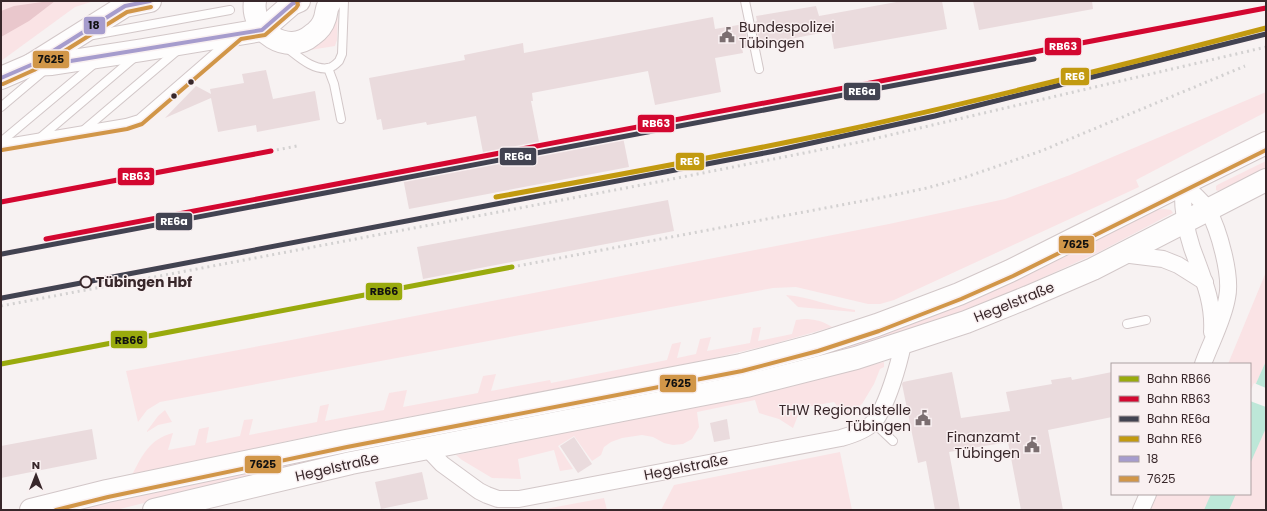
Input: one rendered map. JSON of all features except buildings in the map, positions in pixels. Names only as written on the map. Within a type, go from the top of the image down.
[{"type":"main road","points":[[1,78],[30,65],[125,6],[150,1]]},
{"type":"main road","points":[[255,1],[255,14],[269,35]]},
{"type":"main road","points":[[30,65],[52,64],[238,33],[269,35],[289,43],[301,42],[311,36],[319,28],[325,18],[327,7],[331,1]]},
{"type":"main road","points":[[269,35],[293,2]]},
{"type":"main road","name":"Hegelstraße","points":[[31,510],[108,491],[346,441],[741,365],[809,347],[876,325],[959,294],[1010,271],[1266,143]]},
{"type":"main road","name":"Hegelstraße","points":[[154,510],[351,463],[746,386],[821,368],[903,344],[1007,306],[1094,269],[1266,180]]},
{"type":"street","points":[[1183,184],[1208,210],[1226,265],[1229,288],[1223,312],[1206,357]]},
{"type":"street","points":[[1183,184],[1182,203],[1185,221],[1210,300],[1212,335],[1206,357]]},
{"type":"street","points":[[1122,254],[1163,259],[1178,265],[1205,282]]},
{"type":"street","name":"Hegelstraße","points":[[427,448],[442,464],[479,491],[498,499],[520,499],[841,438],[865,429],[874,422],[881,411],[899,367],[903,344]]},
{"type":"street","points":[[1141,510],[1148,495]]},
{"type":"lane","points":[[269,35],[303,61],[312,65],[328,68],[340,61],[342,54],[344,1]]},
{"type":"lane","points":[[745,1],[759,69]]},
{"type":"lane","points":[[72,38],[230,10]]},
{"type":"lane","points":[[1,143],[126,123],[139,119],[238,33]]},
{"type":"lane","points":[[84,130],[187,42]]},
{"type":"lane","points":[[41,137],[143,50]]},
{"type":"lane","points":[[1,143],[103,56]]},
{"type":"lane","points":[[1,107],[52,64]]},
{"type":"lane","points":[[328,68],[334,84],[341,120]]},
{"type":"lane","points":[[1127,324],[1146,320]]},
{"type":"lane","points":[[874,422],[893,441]]},
{"type":"shaded area","points":[[1,1],[91,2],[75,7],[1,61]]},
{"type":"shaded area","points":[[55,1],[29,21],[1,37],[1,11],[14,6]]},
{"type":"shaded area","points":[[338,5],[337,40],[335,46],[310,50],[306,48]]},
{"type":"shaded area","points":[[1266,92],[1266,111],[1264,113],[1136,180],[1139,187],[894,300],[880,304],[868,304],[796,287],[773,288],[160,402],[147,410],[138,422],[126,371],[889,224],[1005,199],[1070,175]]},
{"type":"shaded area","points":[[1266,161],[1266,169],[1223,189],[1218,191],[1216,190],[1216,186],[1219,184]]},
{"type":"shaded area","points":[[1154,210],[1171,210],[1173,213],[1099,252],[1003,296],[886,339],[805,362],[204,488],[116,510],[70,510],[223,474],[760,368]]},
{"type":"shaded area","points":[[1266,272],[1266,361],[1252,393],[1266,399],[1266,510],[1141,510],[1148,495],[1251,495],[1251,363],[1228,363]]},
{"type":"shaded area","points":[[786,295],[855,310],[855,312],[798,307]]},
{"type":"shaded area","points":[[811,319],[825,323],[832,327],[773,344],[711,359],[320,434],[132,475],[147,449],[158,439],[173,433],[168,450],[195,445],[199,429],[209,427],[206,443],[240,436],[244,420],[253,419],[249,435],[317,422],[320,406],[329,404],[325,421],[384,410],[389,393],[407,390],[403,407],[478,393],[483,376],[496,374],[491,391],[550,380],[551,383],[667,360],[672,344],[681,342],[677,358],[696,354],[700,339],[711,337],[707,351],[750,343],[753,328],[761,327],[758,341],[792,334],[796,320]]},
{"type":"shaded area","points":[[1266,361],[1266,428],[1251,462],[1251,395]]},
{"type":"shaded area","points":[[884,362],[884,367],[880,369],[874,384],[862,404],[845,416],[834,402],[801,408],[793,428],[779,419],[759,413],[755,400],[697,412],[699,427],[692,439],[683,444],[673,445],[664,443],[653,437],[642,435],[622,438],[611,442],[604,447],[601,455],[592,461],[574,436],[558,446],[573,469],[560,471],[554,450],[518,459],[521,479],[492,478],[456,455],[756,394]]},
{"type":"shaded area","points":[[165,410],[172,422],[158,425],[147,432],[158,416]]},
{"type":"shaded area","points":[[840,452],[852,510],[661,510],[674,485]]},
{"type":"shaded area","points":[[1211,495],[1236,495],[1229,510],[1204,510]]},
{"type":"shaded area","points":[[604,498],[607,510],[540,510]]},
{"type":"pier","points":[[1254,383],[1266,388],[1266,407],[1251,401],[1251,390]]},
{"type":"railway","points":[[1,306],[652,183],[860,142],[1266,47]]},
{"type":"railway","points":[[512,267],[927,188],[966,177],[1041,151],[1245,66]]},
{"type":"railway","points":[[271,151],[297,146]]},
{"type":"rail line","name":"RB63","points":[[46,239],[1266,8]]},
{"type":"rail line","name":"RE6","points":[[496,197],[715,157],[846,130],[1057,81],[1266,28]]},
{"type":"rail line","name":"RE6a","points":[[2,298],[775,151],[935,116],[1266,34]]},
{"type":"rail line","name":"RE6a","points":[[2,254],[1034,59]]},
{"type":"rail line","name":"RB63","points":[[1,202],[271,151]]},
{"type":"rail line","name":"RB66","points":[[1,364],[512,267]]},
{"type":"transit line","name":"18","points":[[42,58],[125,6],[150,1]]},
{"type":"transit line","name":"7625","points":[[2,150],[127,129],[142,124],[241,39],[265,35],[296,8],[298,5],[297,1]]},
{"type":"transit line","name":"18","points":[[1,78],[31,65],[52,64],[262,30],[292,4],[299,1]]},
{"type":"transit line","name":"7625","points":[[3,84],[34,70],[127,12],[151,7]]},
{"type":"transit line","name":"7625","points":[[56,510],[108,497],[347,447],[742,371],[818,351],[879,331],[961,299],[1013,276],[1266,150]]},
{"type":"place","name":"Bundespolizei Tübingen","points":[[727,35]]},
{"type":"place","name":"Tübingen Hbf","points":[[86,282]]},
{"type":"place","name":"THW Regionalstelle Tübingen","points":[[923,418]]},
{"type":"place","name":"Finanzamt Tübingen","points":[[1032,445]]}]
